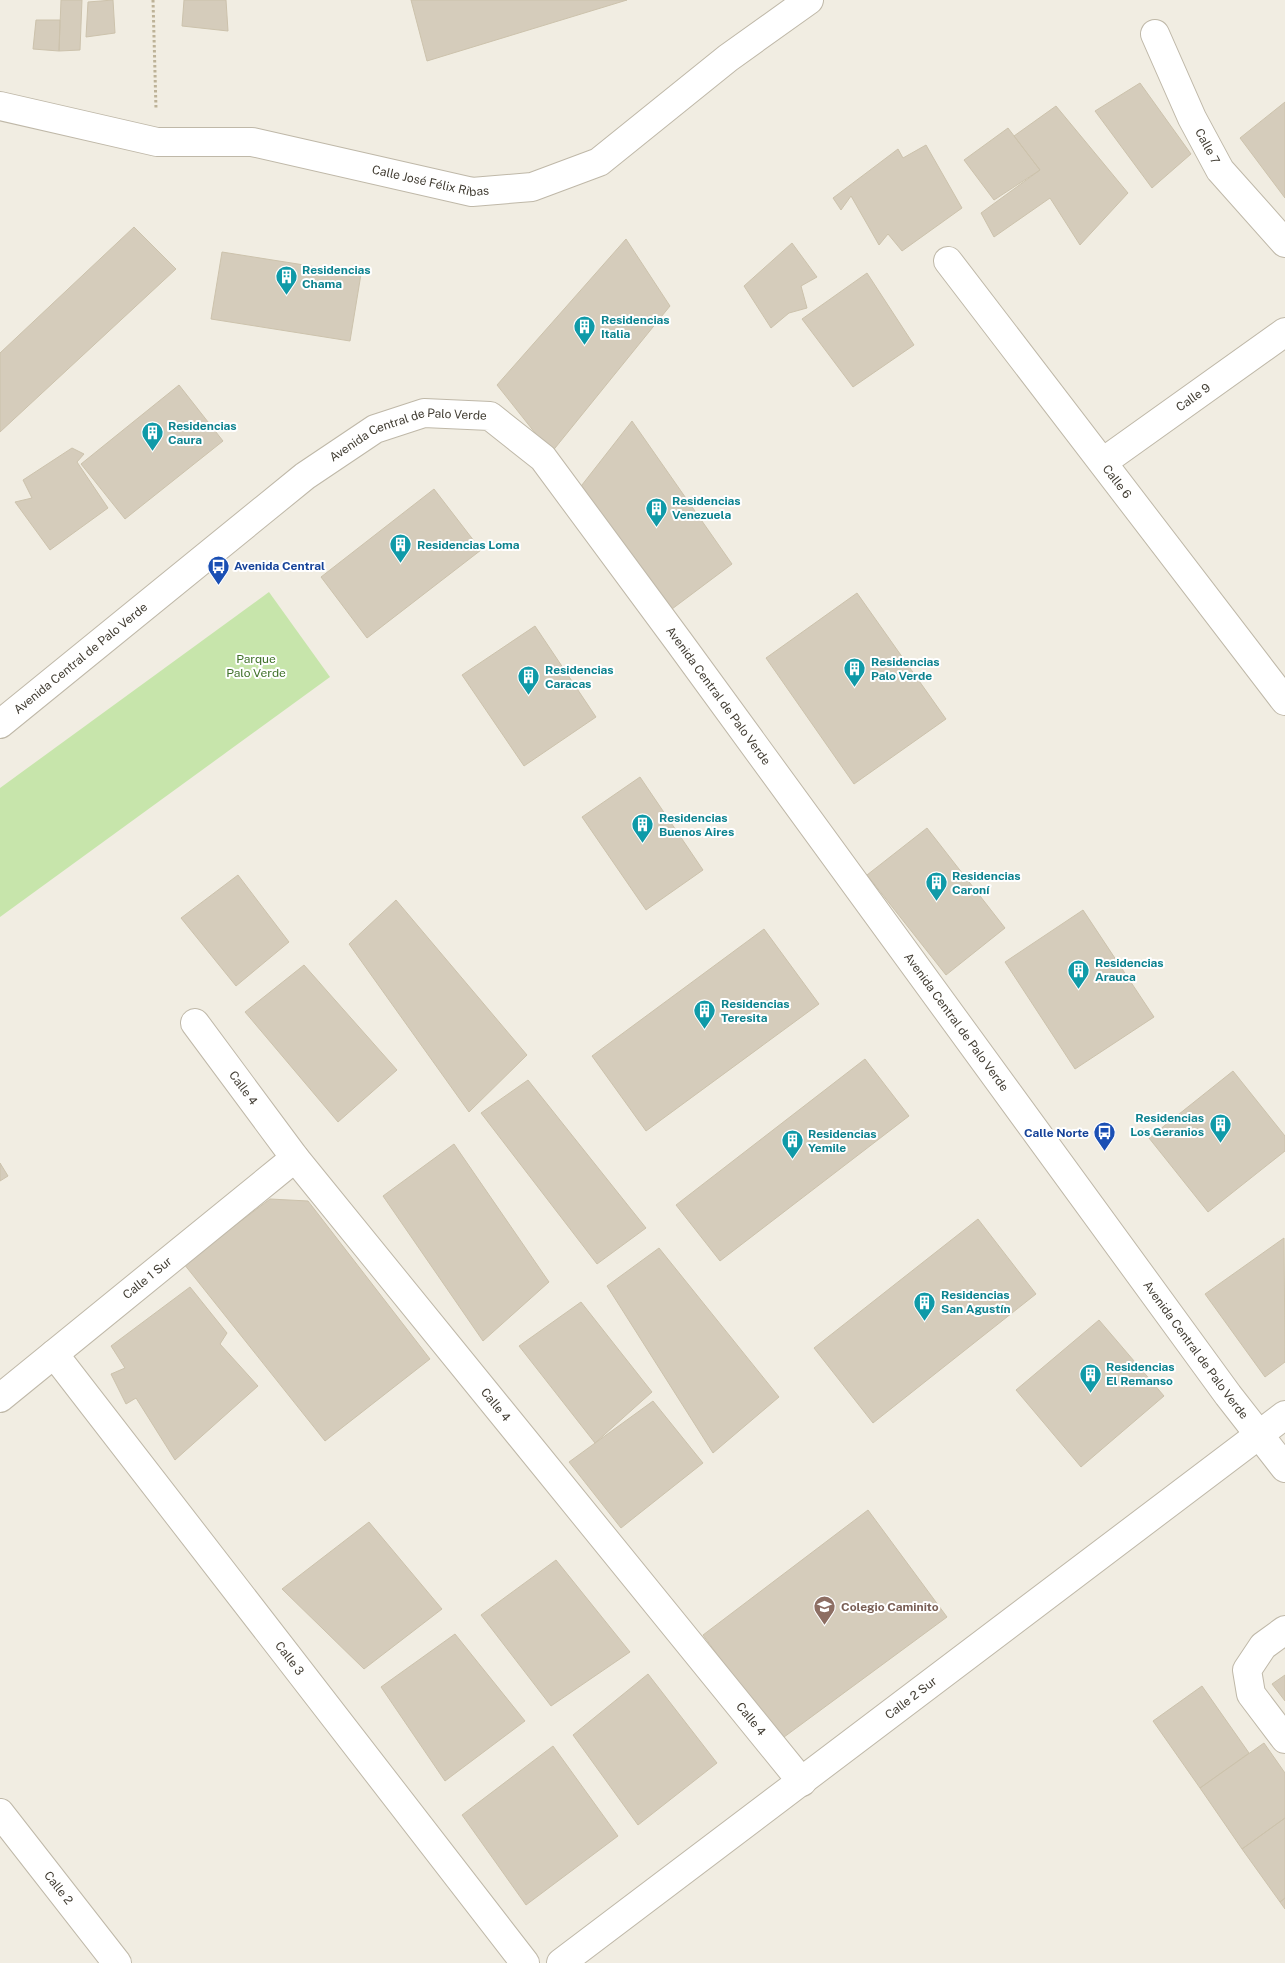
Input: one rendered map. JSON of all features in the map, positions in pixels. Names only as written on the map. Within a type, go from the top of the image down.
[{"type":"street","name":"Calle José Félix Ribas","points":[[0,106],[158,142],[252,142],[472,192],[532,187],[599,162],[728,58],[809,0]]},
{"type":"street","name":"Calle 7","points":[[1155,34],[1192,118],[1220,170],[1285,243]]},
{"type":"street","name":"Calle 6","points":[[948,261],[1285,701]]},
{"type":"street","name":"Calle 9","points":[[1102,462],[1285,332]]},
{"type":"street","name":"Avenida Central de Palo Verde","points":[[0,724],[305,476],[375,429],[424,413],[490,416],[542,458],[679,642],[1228,1395],[1285,1468]]},
{"type":"street","name":"Calle 4","points":[[194,1023],[295,1158],[802,1782]]},
{"type":"street","name":"Calle 1 Sur","points":[[0,1398],[295,1158]]},
{"type":"street","name":"Calle 3","points":[[54,1354],[525,1963]]},
{"type":"street","points":[[1261,1435],[1285,1415]]},
{"type":"street","name":"Calle 2 Sur","points":[[561,1963],[1261,1435]]},
{"type":"street","points":[[1285,1630],[1263,1646],[1247,1670],[1251,1694],[1285,1739]]},
{"type":"street","name":"Calle 2","points":[[0,1813],[117,1963]]},
{"type":"path","points":[[153,0],[158,142]]},
{"type":"green space","name":"Parque Palo Verde","points":[[269,592],[330,677],[0,917],[0,788]]},
{"type":"building","points":[[61,0],[82,0],[80,50],[59,51]]},
{"type":"building","points":[[113,0],[115,33],[86,37],[88,2]]},
{"type":"building","points":[[184,0],[226,0],[228,31],[182,26]]},
{"type":"building","points":[[411,0],[627,0],[427,61]]},
{"type":"building","points":[[36,20],[60,20],[59,51],[33,49]]},
{"type":"building","points":[[1140,83],[1191,154],[1152,188],[1095,111]]},
{"type":"building","points":[[1285,102],[1285,198],[1240,138]]},
{"type":"building","points":[[1056,106],[1128,193],[1080,245],[1050,198],[994,237],[981,213],[1040,170],[1014,136]]},
{"type":"building","points":[[1008,128],[1040,170],[994,200],[964,160]]},
{"type":"building","points":[[926,145],[962,208],[902,251],[888,234],[879,245],[851,196],[841,210],[833,198],[898,149],[903,158]]},
{"type":"building","points":[[134,227],[176,269],[0,432],[0,353]]},
{"type":"building","name":"Residencias Italia","points":[[626,239],[670,306],[551,453],[497,385]]},
{"type":"building","points":[[792,243],[817,277],[801,286],[807,308],[789,313],[771,328],[744,286]]},
{"type":"building","name":"Residencias Chama","points":[[222,252],[361,274],[350,341],[211,319]]},
{"type":"building","points":[[867,273],[914,345],[853,387],[802,319]]},
{"type":"building","name":"Residencias Caura","points":[[179,385],[223,441],[125,519],[81,464]]},
{"type":"building","name":"Residencias Venezuela","points":[[632,421],[732,564],[668,612],[578,490]]},
{"type":"building","points":[[72,448],[84,454],[77,462],[108,508],[50,550],[15,502],[32,498],[23,480]]},
{"type":"building","name":"Residencias Loma","points":[[434,489],[481,550],[367,638],[321,577]]},
{"type":"building","name":"Residencias Palo Verde","points":[[857,593],[946,719],[854,784],[766,658]]},
{"type":"building","name":"Residencias Caracas","points":[[535,626],[596,717],[524,766],[462,675]]},
{"type":"building","name":"Residencias Buenos Aires","points":[[640,777],[703,870],[646,910],[582,817]]},
{"type":"building","name":"Residencias Caroní","points":[[927,828],[1005,928],[946,975],[867,875]]},
{"type":"building","points":[[238,875],[289,942],[236,986],[181,918]]},
{"type":"building","points":[[396,900],[527,1055],[469,1112],[349,944]]},
{"type":"building","name":"Residencias Arauca","points":[[1083,910],[1154,1017],[1075,1069],[1005,962]]},
{"type":"building","name":"Residencias Teresita","points":[[764,929],[819,1004],[646,1131],[592,1056]]},
{"type":"building","points":[[304,965],[397,1070],[338,1122],[245,1012]]},
{"type":"building","name":"Residencias Yemile","points":[[865,1059],[909,1116],[720,1261],[676,1205]]},
{"type":"building","name":"Residencias Los Geranios","points":[[1233,1071],[1285,1136],[1285,1151],[1208,1212],[1149,1138]]},
{"type":"building","points":[[528,1080],[646,1228],[597,1264],[481,1113]]},
{"type":"building","points":[[454,1144],[549,1282],[483,1341],[383,1196]]},
{"type":"building","points":[[0,1163],[8,1176],[0,1181]]},
{"type":"building","points":[[270,1199],[308,1201],[430,1359],[325,1441],[184,1264]]},
{"type":"building","name":"Residencias San Agustín","points":[[978,1219],[1036,1294],[873,1423],[814,1348]]},
{"type":"building","points":[[1284,1238],[1285,1362],[1265,1377],[1205,1294]]},
{"type":"building","points":[[659,1248],[779,1397],[713,1453],[607,1286]]},
{"type":"building","points":[[190,1287],[227,1333],[220,1344],[258,1386],[175,1460],[136,1398],[126,1404],[111,1374],[125,1368],[111,1346]]},
{"type":"building","points":[[581,1302],[652,1392],[595,1443],[519,1346]]},
{"type":"building","name":"Residencias El Remanso","points":[[1099,1320],[1164,1396],[1081,1467],[1016,1390]]},
{"type":"building","points":[[653,1401],[703,1463],[621,1528],[569,1462]]},
{"type":"building","name":"Colegio Caminito","points":[[868,1510],[947,1617],[780,1740],[703,1635]]},
{"type":"building","points":[[369,1522],[442,1609],[364,1669],[282,1589]]},
{"type":"building","points":[[556,1560],[630,1652],[551,1706],[481,1615]]},
{"type":"building","points":[[455,1634],[525,1721],[445,1781],[381,1687]]},
{"type":"building","points":[[648,1674],[717,1763],[638,1825],[573,1735]]},
{"type":"building","points":[[1285,1675],[1285,1701],[1272,1684]]},
{"type":"building","points":[[1202,1686],[1249,1753],[1200,1788],[1153,1721]]},
{"type":"building","points":[[1264,1743],[1285,1773],[1285,1818],[1242,1849],[1200,1788]]},
{"type":"building","points":[[553,1746],[618,1836],[526,1905],[462,1815]]},
{"type":"building","points":[[1285,1818],[1285,1898],[1280,1902],[1242,1849]]},
{"type":"building","points":[[1285,1898],[1285,1909],[1280,1902]]},
{"type":"place","name":"Residencias Chama","points":[[286,296]]},
{"type":"place","name":"Residencias Italia","points":[[585,346]]},
{"type":"place","name":"Residencias Caura","points":[[152,452]]},
{"type":"place","name":"Residencias Venezuela","points":[[656,527]]},
{"type":"place","name":"Residencias Loma","points":[[401,564]]},
{"type":"place","name":"Avenida Central","points":[[218,585]]},
{"type":"place","name":"Residencias Palo Verde","points":[[855,688]]},
{"type":"place","name":"Residencias Caracas","points":[[529,696]]},
{"type":"place","name":"Residencias Buenos Aires","points":[[643,844]]},
{"type":"place","name":"Residencias Caroní","points":[[936,902]]},
{"type":"place","name":"Residencias Arauca","points":[[1079,989]]},
{"type":"place","name":"Residencias Teresita","points":[[705,1030]]},
{"type":"place","name":"Residencias Los Geranios","points":[[1220,1144]]},
{"type":"place","name":"Calle Norte","points":[[1105,1152]]},
{"type":"place","name":"Residencias Yemile","points":[[792,1160]]},
{"type":"place","name":"Residencias San Agustín","points":[[925,1321]]},
{"type":"place","name":"Residencias El Remanso","points":[[1090,1393]]},
{"type":"place","name":"Colegio Caminito","points":[[825,1626]]}]
